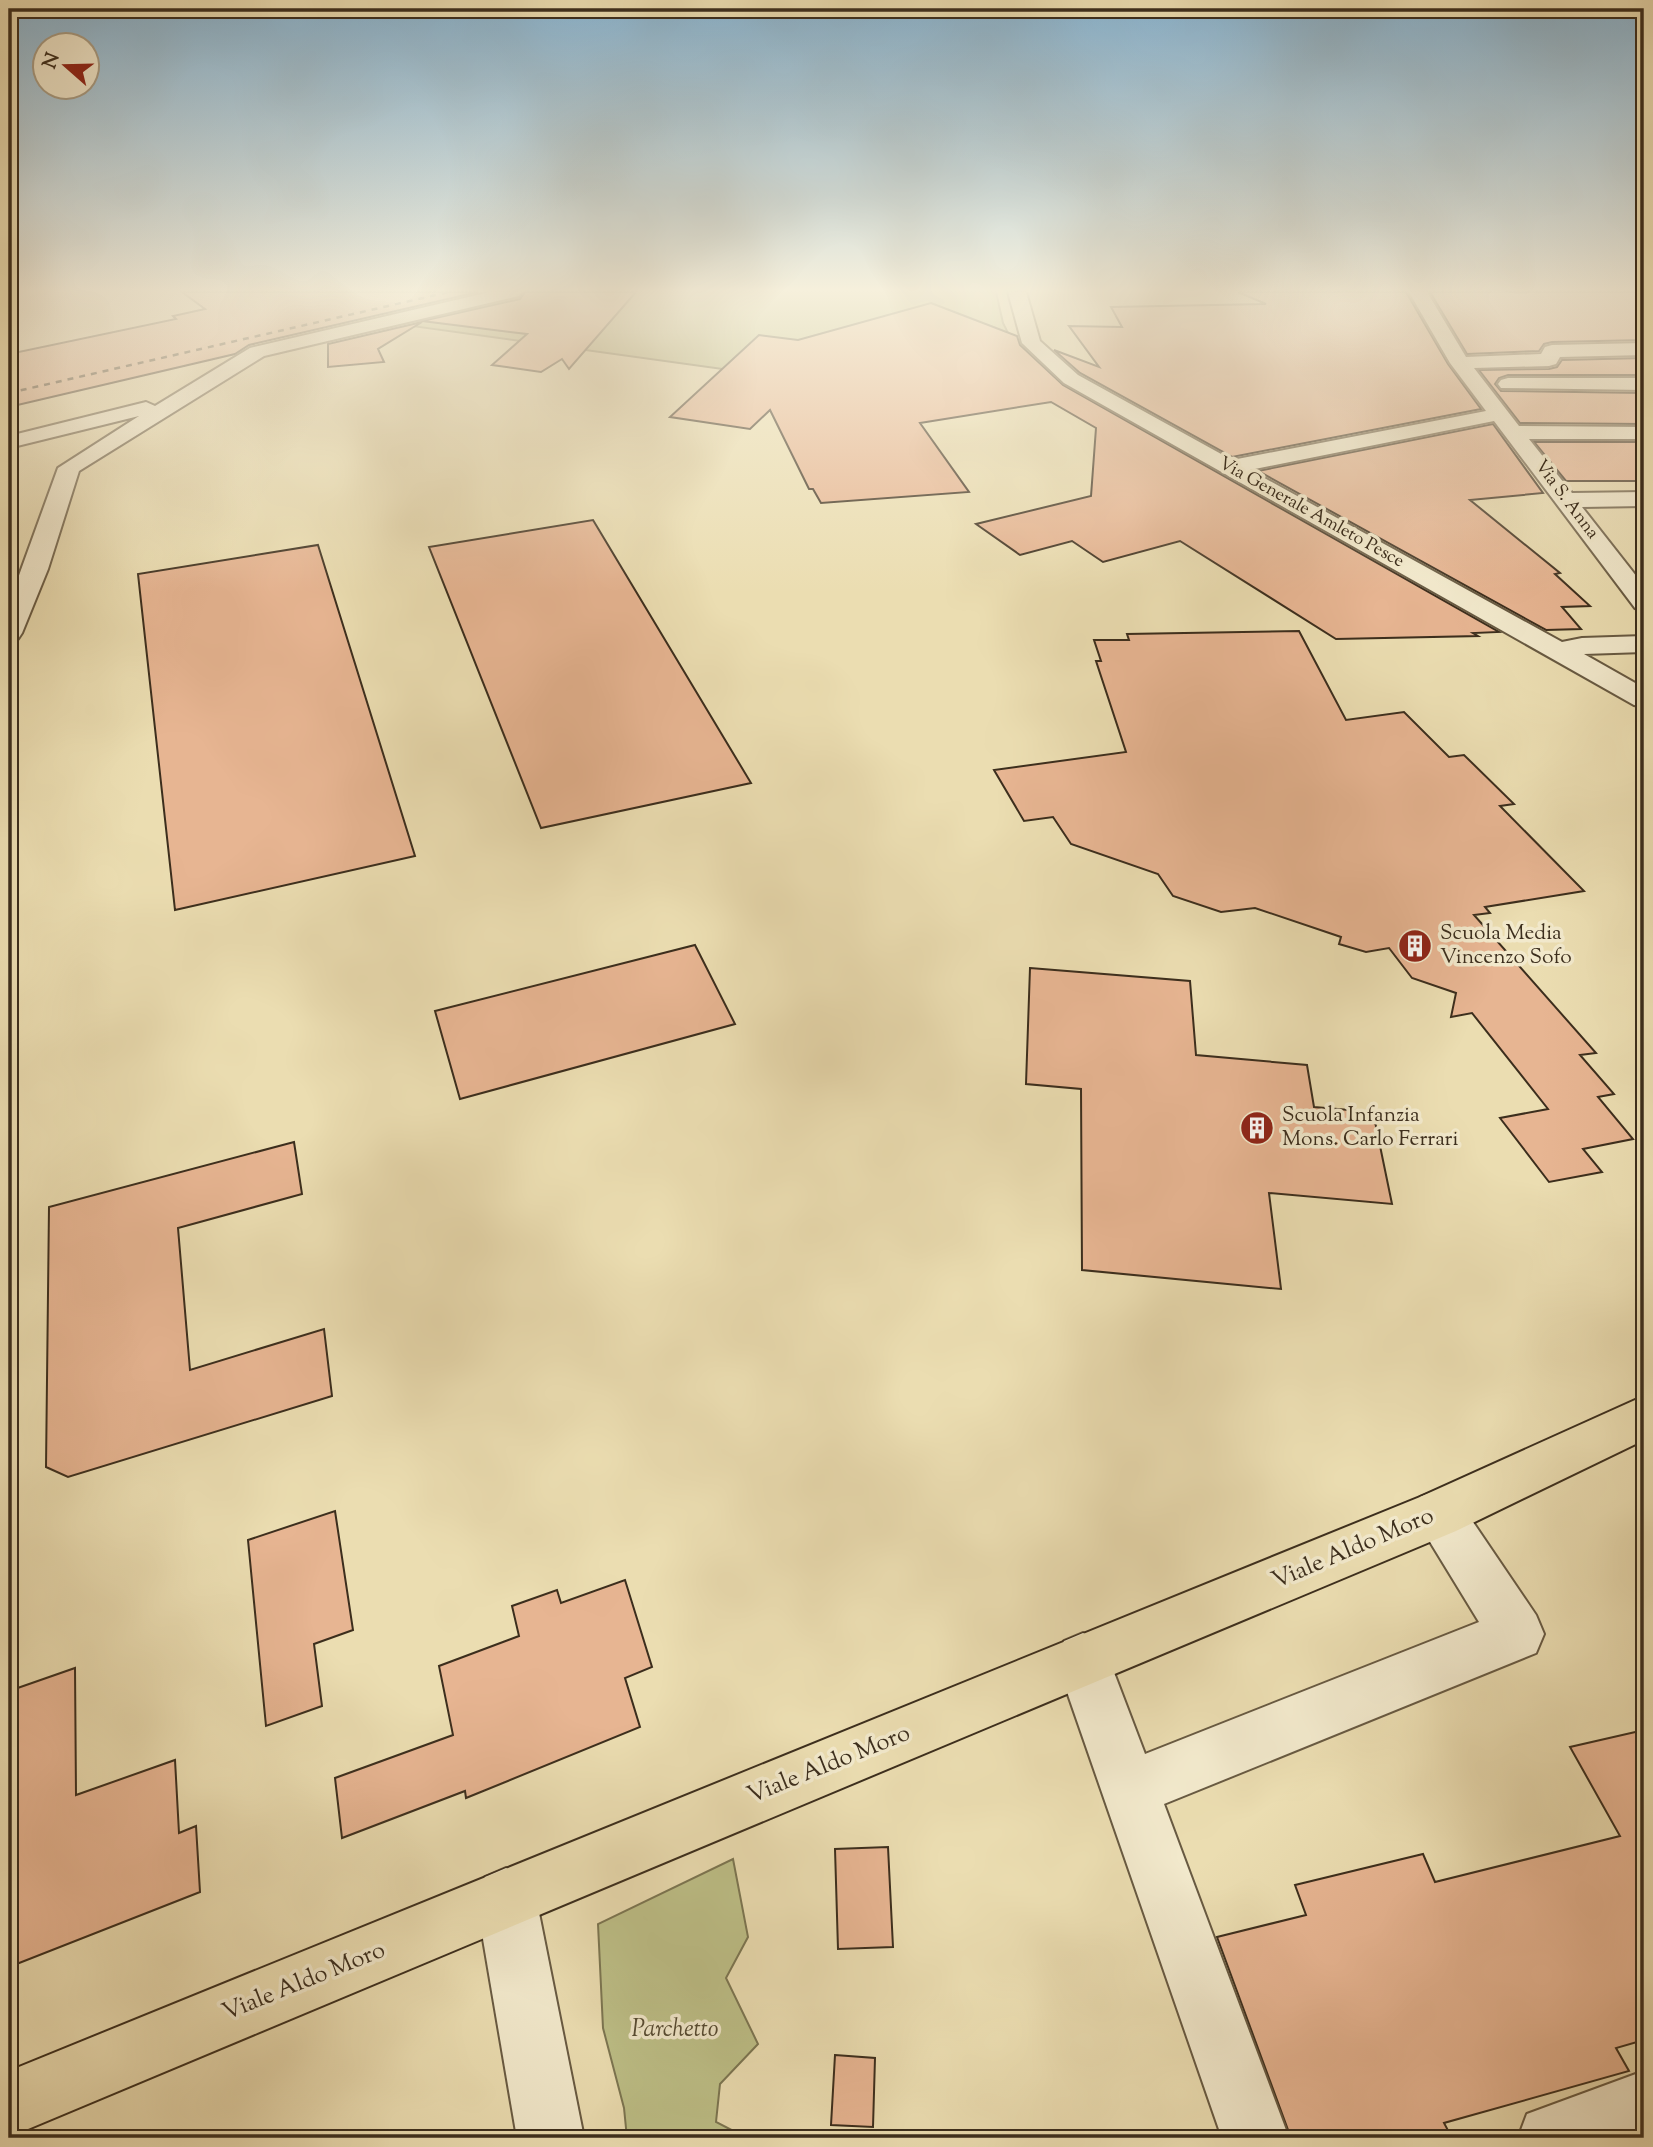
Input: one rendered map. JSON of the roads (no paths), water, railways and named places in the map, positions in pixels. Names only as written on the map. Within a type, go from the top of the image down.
[{"type":"main road","name":"Viale Aldo Moro","points":[[9,2104],[1438,1514],[1644,1418]]},
{"type":"street","points":[[9,634],[36,569],[69,468],[191,392]]},
{"type":"street","name":"Via Generale Amleto Pesce","points":[[1095,392],[1644,699]]},
{"type":"street","name":"Via S. Anna","points":[[1484,392],[1644,603]]},
{"type":"street","points":[[9,442],[178,400]]},
{"type":"street","points":[[1228,467],[1500,414]]},
{"type":"street","points":[[1514,432],[1644,433]]},
{"type":"street","points":[[1566,500],[1644,499]]},
{"type":"street","points":[[9,571],[36,569]]},
{"type":"street","points":[[1558,651],[1582,646],[1644,644]]},
{"type":"street","points":[[1129,1789],[1517,1634],[1438,1514]]},
{"type":"street","points":[[1083,1660],[1255,2138]]},
{"type":"street","points":[[506,1898],[551,2138]]},
{"type":"street","points":[[1551,2138],[1644,2104]]},
{"type":"place","name":"Scuola Media Vincenzo Sofo","points":[[1415,946]]},
{"type":"place","name":"Scuola Infanzia Mons. Carlo Ferrari","points":[[1257,1128]]},
{"type":"park label","name":"Parchetto","points":[[675,2030]]}]
